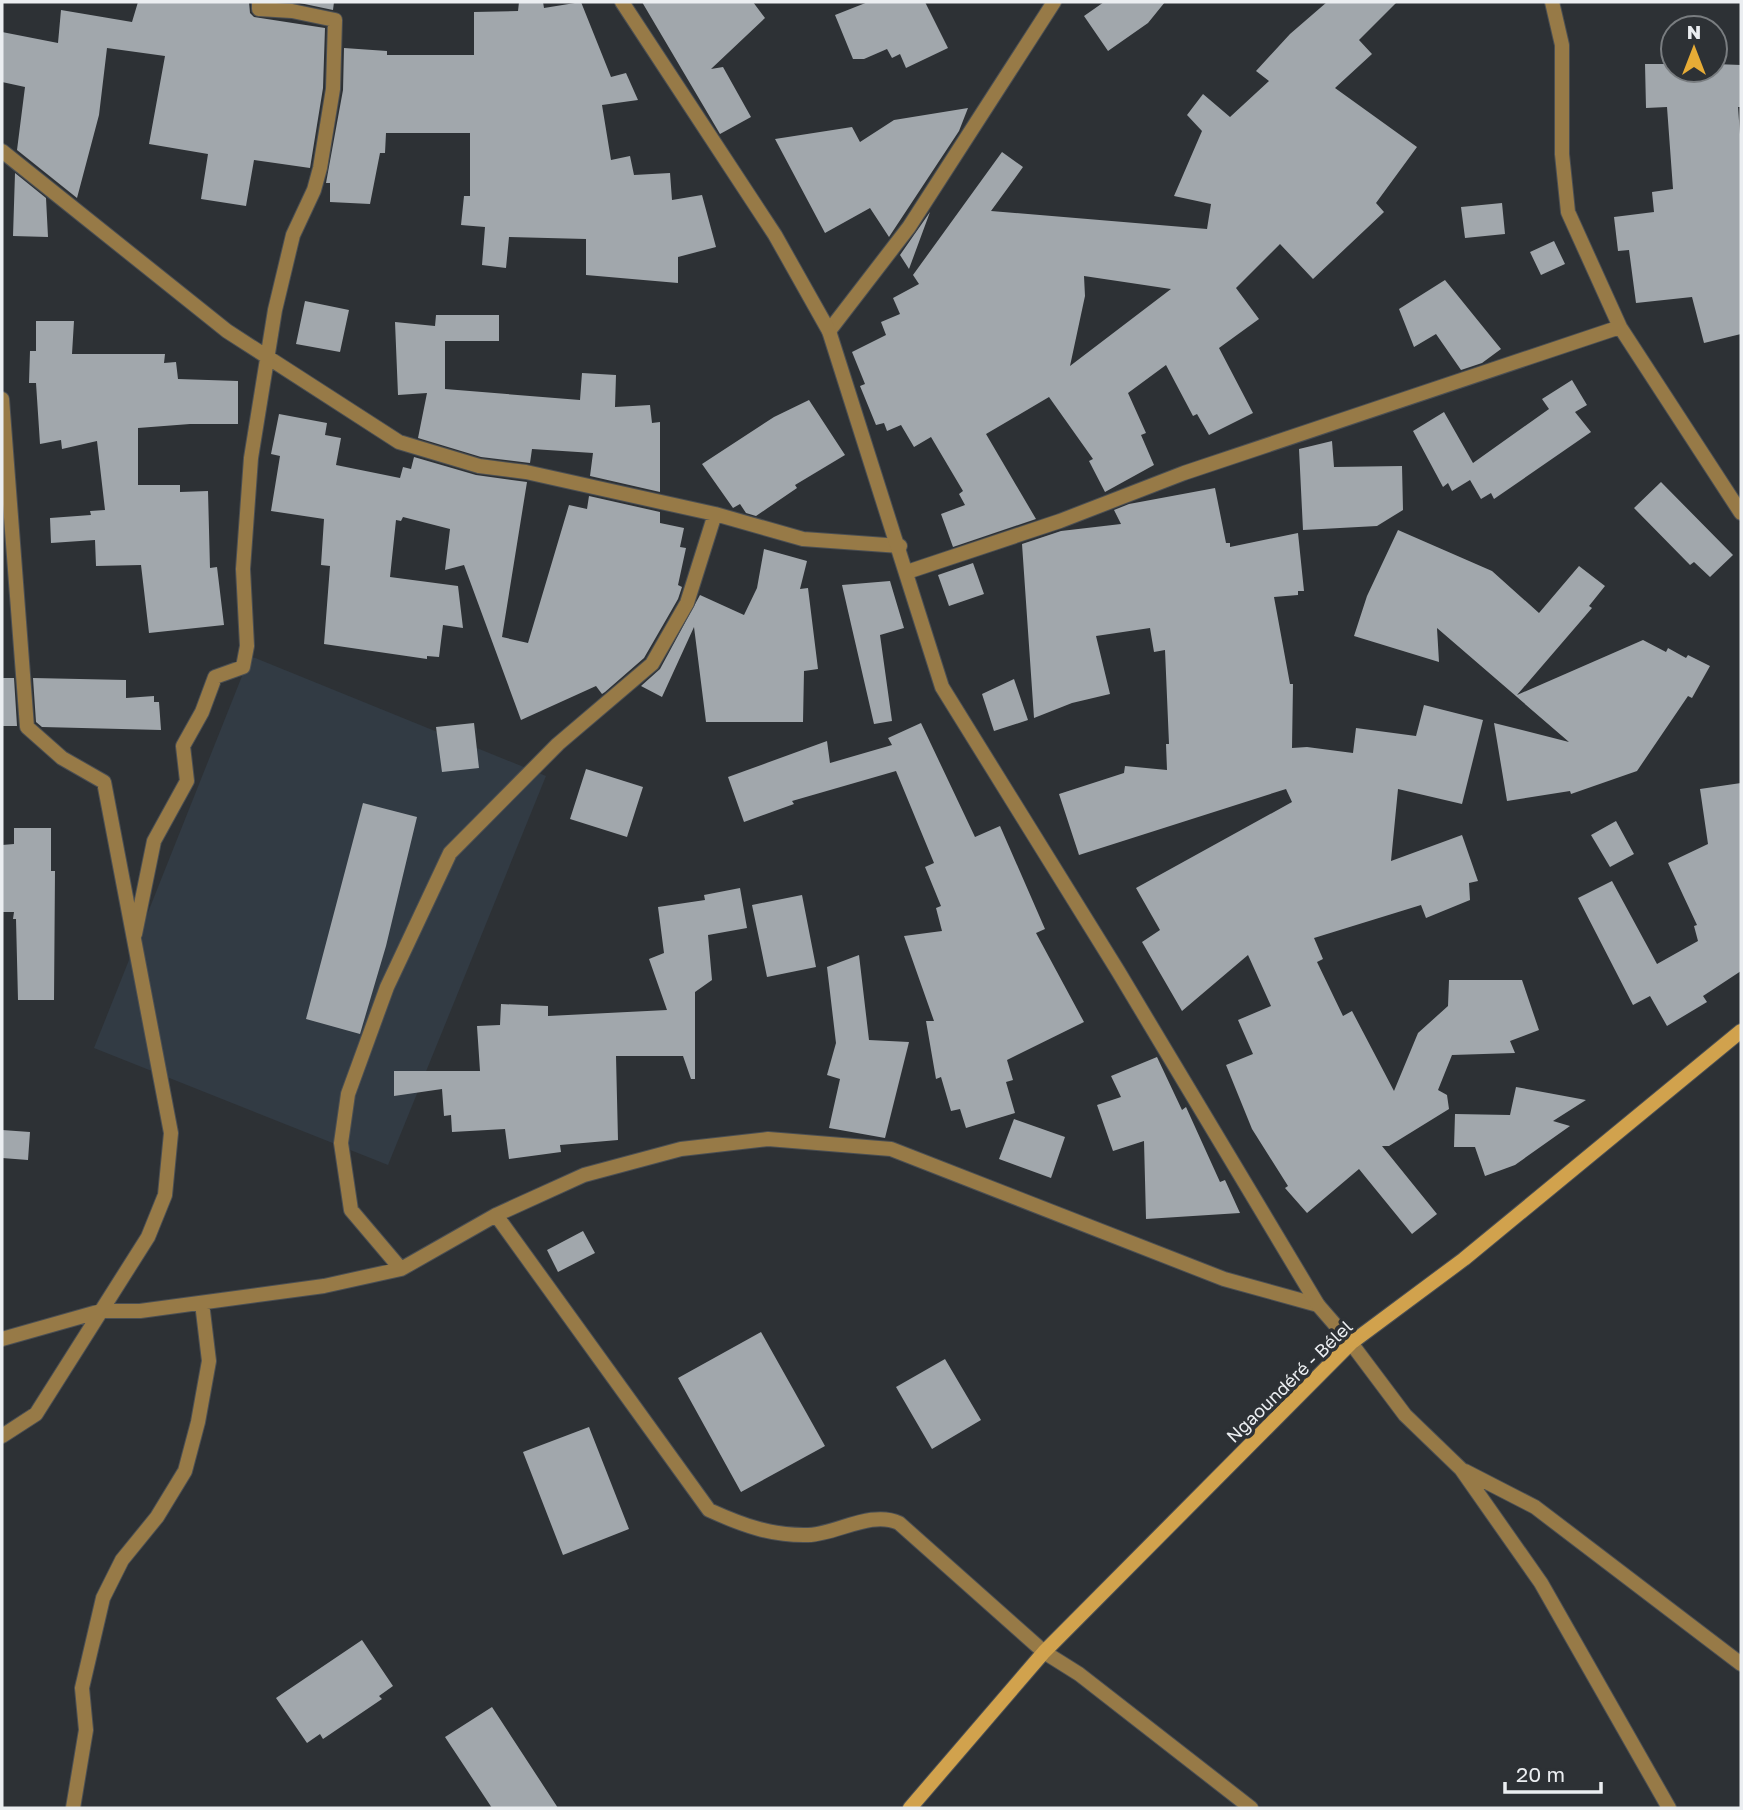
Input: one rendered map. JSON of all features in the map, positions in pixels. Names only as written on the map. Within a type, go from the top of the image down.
[{"type":"main road","name":"Ngaoundéré - Bélel","points":[[910,1808],[1044,1653],[1351,1343],[1464,1259],[1741,1031]]},
{"type":"street","points":[[134,942],[154,841],[187,781],[183,746],[202,712],[215,677],[243,667],[247,646],[243,569],[251,458],[275,310],[293,235],[314,190],[320,168],[333,89],[335,20],[292,11],[259,9],[260,2]]},
{"type":"street","points":[[622,2],[775,235],[829,331],[900,546],[942,687],[1118,971],[1318,1305],[1351,1343],[1405,1415],[1461,1469],[1541,1583],[1669,1808]]},
{"type":"street","points":[[829,331],[909,227],[1054,2]]},
{"type":"street","points":[[1552,2],[1562,45],[1562,154],[1568,212],[1620,327],[1741,513]]},
{"type":"street","points":[[2,151],[227,331],[399,442],[479,466],[526,472],[715,514],[803,539],[900,546]]},
{"type":"street","points":[[908,572],[1060,522],[1184,473],[1620,327]]},
{"type":"street","points":[[2,399],[27,727],[62,758],[104,782],[171,1133],[165,1195],[148,1237],[36,1414],[2,1436]]},
{"type":"street","points":[[401,1269],[351,1210],[341,1143],[348,1094],[387,987],[450,853],[558,744],[652,664],[687,603],[715,514]]},
{"type":"street","points":[[2,1339],[102,1311],[140,1311],[324,1286],[401,1269],[496,1215],[584,1175],[681,1149],[768,1139],[891,1149],[1224,1279],[1318,1305]]},
{"type":"street","points":[[496,1215],[709,1510],[756,1531],[810,1535],[883,1519],[892,1520],[1044,1653],[1079,1674],[1251,1808]]},
{"type":"street","points":[[73,1808],[86,1730],[82,1688],[103,1598],[122,1560],[157,1517],[185,1471],[198,1422],[209,1361],[202,1303]]},
{"type":"street","points":[[1461,1469],[1535,1507],[1741,1664]]},
{"type":"shaded area","points":[[250,656],[546,776],[388,1165],[94,1048]]},
{"type":"building","points":[[138,2],[249,2],[250,13],[254,17],[325,28],[323,88],[310,168],[254,160],[246,206],[201,199],[208,154],[149,144],[165,56],[107,48],[99,115],[77,198],[17,150],[25,87],[2,82],[2,32],[58,43],[61,10],[132,22]]},
{"type":"building","points":[[295,2],[334,2],[333,10]]},
{"type":"building","points":[[519,2],[543,2],[544,8],[581,2],[611,77],[626,73],[638,100],[602,105],[611,160],[630,156],[634,175],[670,173],[672,200],[702,195],[716,247],[678,257],[678,283],[586,275],[586,239],[509,237],[506,268],[482,265],[485,227],[461,225],[464,196],[470,196],[470,133],[386,133],[385,153],[380,153],[370,204],[330,202],[330,183],[326,183],[343,90],[344,48],[387,51],[387,55],[474,55],[474,12],[518,11]]},
{"type":"building","points":[[642,2],[753,2],[765,18],[711,69],[723,67],[751,117],[720,134]]},
{"type":"building","points":[[868,2],[925,2],[948,48],[906,68],[900,54],[892,58],[887,49],[864,59],[853,59],[835,15]]},
{"type":"building","points":[[1104,2],[1165,2],[1148,23],[1108,51],[1084,16]]},
{"type":"building","points":[[1327,2],[1397,2],[1359,40],[1372,54],[1335,88],[1417,147],[1376,203],[1384,212],[1313,279],[1280,244],[1236,288],[1259,319],[1219,348],[1253,413],[1209,435],[1197,414],[1193,416],[1166,365],[1128,393],[1146,433],[1141,435],[1154,465],[1105,492],[1089,461],[1093,459],[1049,397],[986,434],[1036,519],[953,547],[941,514],[965,505],[959,494],[963,491],[931,437],[914,447],[901,425],[887,431],[884,423],[876,425],[860,386],[865,384],[852,352],[886,335],[881,322],[900,314],[893,298],[919,284],[913,275],[1002,152],[1023,167],[991,211],[1207,229],[1211,204],[1174,196],[1202,131],[1187,115],[1203,94],[1230,117],[1269,81],[1256,71],[1290,34]],"holes":[[[1084,276],[1171,289],[1070,366],[1085,296]]]},
{"type":"building","points":[[1645,64],[1659,64],[1659,84],[1729,84],[1729,65],[1741,65],[1741,107],[1738,107],[1741,148],[1741,334],[1704,343],[1692,297],[1636,303],[1629,250],[1618,251],[1614,217],[1654,212],[1652,192],[1673,189],[1667,107],[1646,108]]},
{"type":"building","points":[[968,108],[959,131],[889,237],[870,208],[825,233],[775,139],[852,127],[860,142],[894,120]]},
{"type":"building","points":[[15,173],[46,198],[48,237],[13,236]]},
{"type":"building","points":[[1502,203],[1505,234],[1465,238],[1461,207]]},
{"type":"building","points":[[930,212],[909,269],[900,255]]},
{"type":"building","points":[[1554,241],[1565,264],[1541,275],[1530,252]]},
{"type":"building","points":[[1445,280],[1501,349],[1482,363],[1461,370],[1436,334],[1414,347],[1399,309]]},
{"type":"building","points":[[305,301],[349,310],[340,352],[296,344]]},
{"type":"building","points":[[436,315],[499,315],[499,341],[445,341],[445,389],[580,400],[582,373],[616,375],[615,407],[650,405],[652,423],[660,422],[660,492],[590,476],[593,453],[532,449],[530,463],[481,457],[418,438],[427,393],[398,395],[395,322],[435,326]]},
{"type":"building","points":[[36,321],[74,321],[72,354],[165,354],[164,363],[176,362],[178,379],[238,381],[238,424],[138,428],[138,485],[180,485],[180,492],[208,491],[210,568],[217,567],[224,625],[149,633],[141,565],[96,566],[95,540],[51,543],[50,518],[91,515],[90,511],[105,510],[97,441],[62,449],[61,440],[40,444],[36,383],[29,383],[30,351],[36,351]]},
{"type":"building","points":[[1572,380],[1587,405],[1575,412],[1591,432],[1494,499],[1491,493],[1481,499],[1470,480],[1452,491],[1448,483],[1443,487],[1413,431],[1444,412],[1473,463],[1549,409],[1542,399]]},
{"type":"building","points":[[809,400],[845,455],[795,485],[797,488],[756,516],[746,513],[740,504],[733,508],[702,464],[774,417]]},
{"type":"building","points":[[279,414],[327,423],[325,435],[341,438],[336,465],[400,478],[403,467],[411,469],[414,457],[476,475],[527,482],[502,637],[528,643],[569,505],[587,509],[589,496],[660,512],[660,523],[684,528],[680,547],[686,548],[678,585],[682,587],[678,599],[644,658],[605,692],[602,694],[596,686],[521,720],[464,565],[445,570],[450,529],[403,517],[401,521],[396,520],[390,577],[458,586],[463,628],[443,625],[439,657],[427,656],[427,659],[324,644],[330,566],[321,565],[324,519],[271,511],[280,456],[271,454]]},
{"type":"building","points":[[1332,441],[1334,467],[1402,466],[1403,510],[1377,526],[1303,530],[1299,449]]},
{"type":"building","points":[[1661,482],[1733,555],[1710,577],[1694,562],[1690,565],[1634,508]]},
{"type":"building","points":[[1215,488],[1226,543],[1230,543],[1230,547],[1298,533],[1304,591],[1298,591],[1298,595],[1274,597],[1290,684],[1293,684],[1292,748],[1307,747],[1353,753],[1356,728],[1416,736],[1424,705],[1483,720],[1462,804],[1398,789],[1391,861],[1462,835],[1478,881],[1469,883],[1470,900],[1426,918],[1421,905],[1314,938],[1323,959],[1317,962],[1343,1016],[1352,1011],[1394,1091],[1418,1033],[1448,1006],[1449,980],[1522,980],[1539,1030],[1510,1041],[1515,1053],[1452,1055],[1438,1090],[1447,1095],[1449,1109],[1389,1146],[1382,1146],[1437,1214],[1412,1234],[1359,1169],[1307,1213],[1285,1188],[1288,1186],[1252,1129],[1226,1065],[1253,1054],[1238,1020],[1271,1006],[1248,955],[1182,1011],[1142,942],[1160,930],[1136,888],[1292,802],[1286,789],[1079,855],[1059,794],[1124,773],[1125,766],[1167,770],[1166,744],[1169,744],[1165,650],[1154,652],[1150,628],[1096,636],[1110,694],[1072,703],[1034,718],[1022,544],[1061,531],[1121,524],[1114,510],[1129,504]]},
{"type":"building","points":[[1398,530],[1492,571],[1539,613],[1579,566],[1605,586],[1589,606],[1592,608],[1517,695],[1643,640],[1666,652],[1668,648],[1686,658],[1688,655],[1710,666],[1692,698],[1688,696],[1637,771],[1571,794],[1570,791],[1507,801],[1494,723],[1569,742],[1437,628],[1439,662],[1354,636],[1367,596]]},
{"type":"building","points":[[764,549],[807,561],[800,589],[808,588],[818,669],[804,671],[803,722],[706,722],[694,627],[662,697],[641,686],[660,669],[700,595],[744,615],[757,588]]},
{"type":"building","points":[[973,563],[984,594],[949,606],[938,575]]},
{"type":"building","points":[[890,581],[904,628],[880,635],[892,721],[874,724],[842,585]]},
{"type":"building","points":[[2,678],[14,678],[17,726],[2,726]]},
{"type":"building","points":[[33,678],[126,680],[126,698],[154,696],[154,702],[159,702],[161,730],[42,727],[36,722]]},
{"type":"building","points":[[1014,679],[1028,720],[994,731],[982,694]]},
{"type":"building","points":[[474,723],[479,768],[442,772],[436,727]]},
{"type":"building","points":[[921,723],[975,837],[1000,826],[1045,929],[1036,933],[1084,1022],[1007,1060],[1013,1080],[1006,1082],[1015,1113],[966,1128],[960,1109],[951,1111],[941,1077],[936,1079],[926,1021],[934,1021],[904,936],[942,931],[936,908],[941,906],[925,867],[934,863],[896,771],[792,801],[794,804],[744,822],[728,777],[827,741],[830,763],[892,745],[888,738]]},
{"type":"building","points":[[586,769],[643,787],[627,837],[570,819]]},
{"type":"building","points":[[1741,783],[1741,971],[1703,996],[1707,1002],[1667,1026],[1650,996],[1633,1005],[1578,898],[1612,881],[1657,964],[1698,941],[1694,926],[1697,925],[1668,863],[1708,844],[1700,789]]},
{"type":"building","points":[[363,803],[417,817],[386,946],[360,1034],[306,1019]]},
{"type":"building","points":[[1616,821],[1634,854],[1610,867],[1591,835]]},
{"type":"building","points":[[14,828],[51,828],[51,871],[55,871],[54,1000],[18,1000],[16,919],[13,919],[14,912],[2,912],[2,845],[14,844]]},
{"type":"building","points":[[740,888],[747,928],[708,935],[712,980],[695,992],[695,1079],[691,1079],[683,1056],[616,1056],[618,1140],[560,1145],[561,1152],[509,1159],[505,1129],[452,1132],[451,1115],[444,1116],[442,1089],[394,1096],[394,1071],[480,1071],[477,1026],[500,1025],[501,1004],[548,1006],[548,1016],[667,1010],[649,959],[664,953],[658,907],[705,900],[704,895]]},
{"type":"building","points":[[802,895],[816,967],[767,977],[752,905]]},
{"type":"building","points":[[859,955],[869,1040],[909,1042],[885,1138],[829,1128],[840,1079],[827,1075],[836,1043],[827,967]]},
{"type":"building","points":[[1157,1057],[1182,1110],[1186,1107],[1220,1182],[1225,1180],[1240,1213],[1146,1219],[1144,1141],[1113,1151],[1097,1105],[1121,1097],[1111,1076]]},
{"type":"building","points":[[1516,1087],[1586,1100],[1553,1121],[1570,1126],[1515,1165],[1485,1176],[1475,1147],[1454,1147],[1455,1114],[1510,1115]]},
{"type":"building","points":[[1014,1119],[1065,1137],[1051,1178],[999,1159]]},
{"type":"building","points":[[2,1130],[30,1132],[28,1160],[2,1158]]},
{"type":"building","points":[[583,1231],[595,1253],[558,1272],[547,1250]]},
{"type":"building","points":[[761,1332],[825,1446],[741,1492],[678,1378]]},
{"type":"building","points":[[945,1359],[981,1420],[932,1449],[896,1387]]},
{"type":"building","points":[[589,1427],[629,1529],[563,1555],[523,1452]]},
{"type":"building","points":[[362,1640],[393,1686],[379,1696],[382,1699],[323,1739],[320,1734],[307,1743],[276,1698]]},
{"type":"building","points":[[492,1707],[558,1808],[492,1808],[445,1737]]}]
